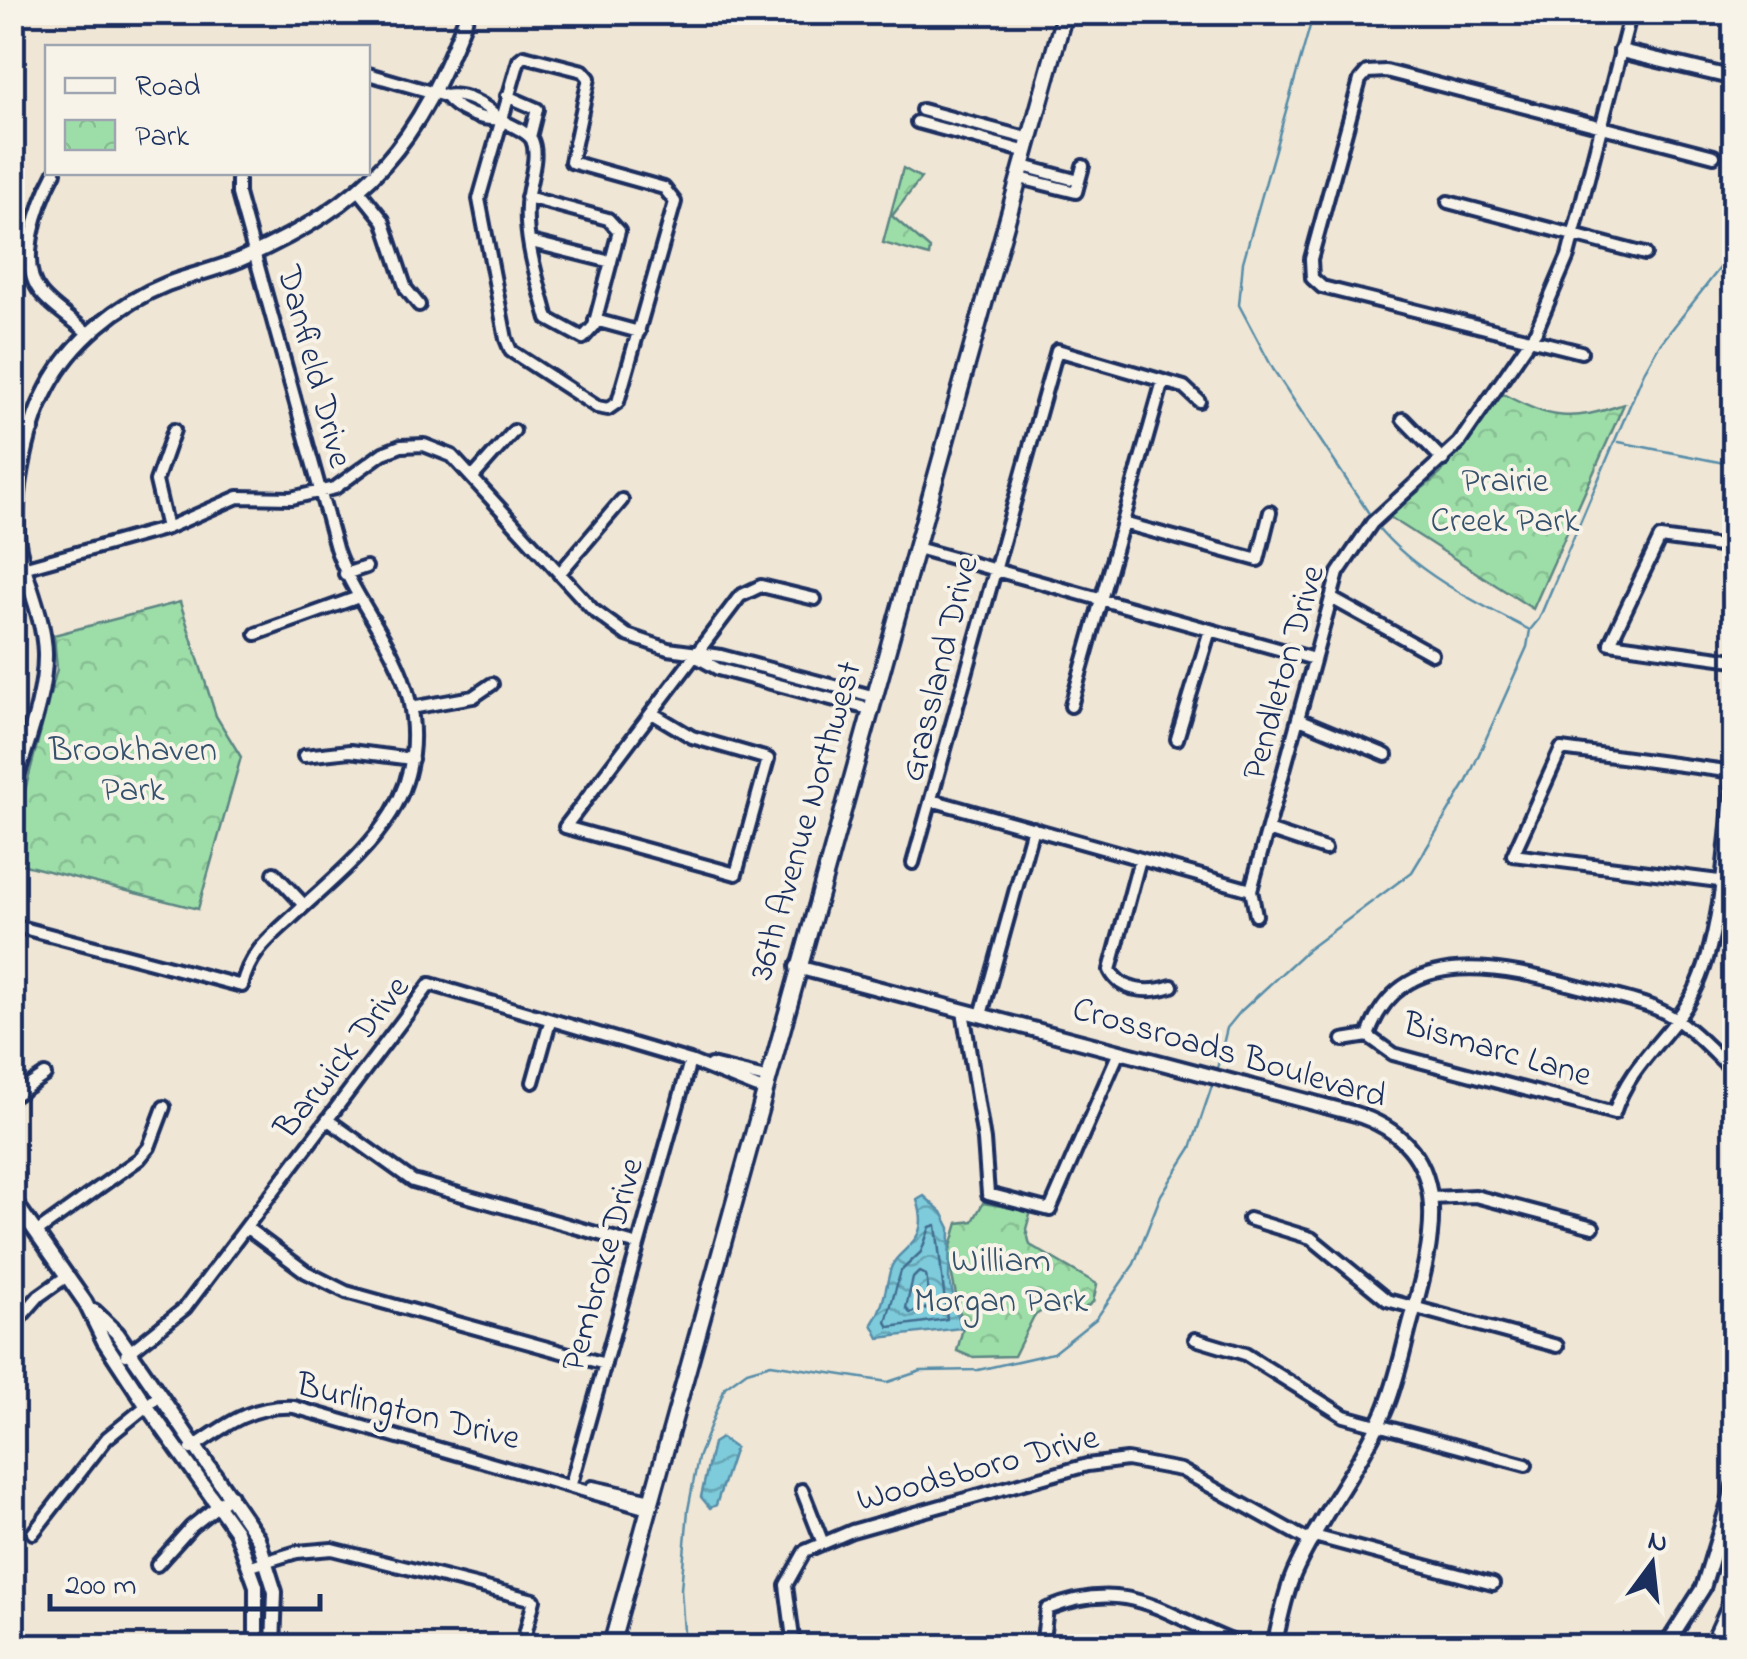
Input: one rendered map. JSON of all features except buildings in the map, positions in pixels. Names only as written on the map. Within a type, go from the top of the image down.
[{"type":"highway","points":[[1714,1646],[1734,1602]]},
{"type":"highway","points":[[1727,1646],[1734,1617]]},
{"type":"main road","name":"36th Avenue Northwest","points":[[611,1646],[1065,12]]},
{"type":"street","points":[[12,793],[45,665],[45,645],[18,569],[15,518],[33,430],[50,382],[90,334],[116,312],[154,290],[254,253],[293,233],[358,189],[400,149],[440,94],[468,12]]},
{"type":"street","name":"Pendleton Drive","points":[[1251,890],[1338,574],[1375,520],[1444,460],[1529,341],[1558,286],[1632,12]]},
{"type":"street","points":[[1622,51],[1734,78]]},
{"type":"street","points":[[524,56],[583,71],[590,86],[571,162],[664,188],[675,202],[618,402],[608,409],[510,351],[479,199],[499,120],[524,56]]},
{"type":"street","points":[[1581,352],[1322,287],[1312,278],[1309,267],[1358,83],[1367,72],[1378,69],[1600,130],[1714,156]]},
{"type":"street","points":[[370,75],[440,94],[451,104],[488,121],[499,120],[530,136]]},
{"type":"street","points":[[507,96],[536,109],[530,136],[533,171],[527,197],[531,242],[548,320],[583,338],[595,320],[619,230],[615,223],[527,197]]},
{"type":"street","points":[[922,110],[1025,159],[1076,192],[1083,166]]},
{"type":"street","points":[[917,122],[1025,159]]},
{"type":"street","points":[[54,175],[37,222],[32,275],[42,294],[90,334]]},
{"type":"street","name":"Danfield Drive","points":[[12,925],[242,986],[253,954],[379,833],[401,798],[412,759],[411,708],[400,670],[345,574],[254,253],[237,189],[238,175]]},
{"type":"street","points":[[358,189],[382,220],[406,290],[418,304]]},
{"type":"street","points":[[1448,202],[1573,238],[1646,254]]},
{"type":"street","points":[[531,242],[611,262]]},
{"type":"street","points":[[595,320],[639,332]]},
{"type":"street","name":"Grassland Drive","points":[[1163,381],[1057,350],[931,800],[1251,890]]},
{"type":"street","points":[[1071,706],[1163,381],[1184,386],[1199,402]]},
{"type":"street","points":[[1403,418],[1444,460]]},
{"type":"street","points":[[12,424],[33,430]]},
{"type":"street","points":[[166,528],[157,474],[174,430]]},
{"type":"street","points":[[473,477],[514,431]]},
{"type":"street","points":[[18,569],[166,528],[238,497],[285,498],[319,492],[352,478],[382,453],[407,444],[443,451],[473,477],[559,574],[615,628],[644,642],[695,656],[718,669],[870,703]]},
{"type":"street","points":[[559,574],[622,500]]},
{"type":"street","points":[[1123,523],[1258,560],[1270,512]]},
{"type":"street","points":[[1734,548],[1660,538],[1610,643],[1734,660]]},
{"type":"street","points":[[917,548],[1314,659]]},
{"type":"street","points":[[345,574],[366,567]]},
{"type":"street","points":[[652,713],[705,742],[768,759],[736,874],[564,827],[740,596],[754,588],[770,587],[815,599]]},
{"type":"street","points":[[256,634],[356,598]]},
{"type":"street","points":[[1331,598],[1432,654]]},
{"type":"street","points":[[1177,740],[1210,630]]},
{"type":"street","points":[[411,708],[473,697],[492,684]]},
{"type":"street","points":[[1299,720],[1386,754]]},
{"type":"street","points":[[1675,1020],[1696,990],[1707,958],[1719,881],[1734,769],[1561,749],[1512,854],[1719,881]]},
{"type":"street","points":[[304,756],[350,751],[412,759]]},
{"type":"street","points":[[913,862],[931,800]]},
{"type":"street","points":[[981,1016],[1032,828]]},
{"type":"street","points":[[1268,830],[1325,850]]},
{"type":"street","points":[[1140,859],[1110,970],[1126,986],[1148,991],[1172,986]]},
{"type":"street","points":[[274,872],[304,906]]},
{"type":"street","points":[[1251,890],[1256,915]]},
{"type":"street","points":[[1342,1040],[1368,1036],[1378,1012],[1398,992],[1436,973],[1476,966],[1514,970],[1637,1002],[1675,1020],[1734,1072]]},
{"type":"street","name":"Crossroads Boulevard","points":[[798,967],[1352,1113],[1382,1126],[1410,1149],[1432,1198],[1430,1249],[1414,1308],[1377,1426],[1291,1581],[1274,1646]]},
{"type":"street","name":"Barwick Drive","points":[[118,1362],[186,1308],[430,984],[765,1084]]},
{"type":"street","points":[[963,1011],[984,1140],[988,1194],[1050,1210],[1119,1052]]},
{"type":"street","name":"Bismarc Lane","points":[[1368,1036],[1393,1054],[1614,1112],[1632,1070],[1675,1020]]},
{"type":"street","points":[[534,1082],[550,1022]]},
{"type":"street","name":"Pembroke Drive","points":[[571,1484],[690,1061]]},
{"type":"street","points":[[12,1097],[44,1075]]},
{"type":"street","points":[[37,1232],[139,1158],[149,1146],[164,1108]]},
{"type":"street","points":[[328,1120],[413,1181],[638,1245]]},
{"type":"street","points":[[1432,1198],[1476,1196],[1592,1227]]},
{"type":"street","points":[[13,1200],[85,1302],[146,1405],[236,1531],[251,1566],[259,1600],[256,1646]]},
{"type":"street","points":[[1248,1219],[1312,1238],[1380,1297],[1557,1346]]},
{"type":"street","points":[[247,1228],[306,1272],[346,1292],[605,1364]]},
{"type":"street","points":[[12,1327],[39,1296],[67,1276]]},
{"type":"street","points":[[85,1302],[131,1352],[232,1495],[267,1561],[275,1592],[273,1646]]},
{"type":"street","points":[[1195,1339],[1246,1354],[1337,1413],[1526,1465]]},
{"type":"street","points":[[34,1533],[100,1446],[160,1395]]},
{"type":"street","name":"Burlington Drive","points":[[183,1455],[240,1415],[272,1407],[294,1407],[650,1505]]},
{"type":"street","name":"Woodsboro Drive","points":[[794,1646],[786,1586],[800,1556],[822,1542],[1079,1467],[1127,1460],[1192,1474],[1312,1539],[1493,1584]]},
{"type":"street","points":[[1666,1646],[1703,1588],[1734,1486]]},
{"type":"street","points":[[802,1490],[822,1542]]},
{"type":"street","points":[[157,1564],[232,1495]]},
{"type":"street","points":[[251,1566],[310,1550],[344,1551],[534,1600],[522,1646]]},
{"type":"street","points":[[1042,1646],[1048,1609],[1081,1598],[1110,1595],[1156,1604],[1244,1646]]},
{"type":"green space","points":[[903,168],[921,178],[892,216],[930,249],[929,256],[883,243]]},
{"type":"green space","name":"Prairie Creek Park","points":[[1503,394],[1562,416],[1590,414],[1624,404],[1533,609],[1388,516],[1440,474]]},
{"type":"green space","name":"Brookhaven Park","points":[[180,602],[216,716],[241,757],[198,909],[13,862],[13,836],[57,669],[54,635]]},
{"type":"green space","name":"William Morgan Park","points":[[983,1203],[1031,1211],[1026,1229],[1030,1245],[1097,1284],[1093,1302],[1081,1311],[1056,1302],[1034,1316],[1014,1356],[971,1357],[957,1351],[963,1328],[948,1257],[958,1223],[973,1221]]},
{"type":"water","points":[[924,1196],[942,1212],[950,1228],[949,1278],[961,1328],[879,1338],[872,1324],[894,1263],[917,1236],[921,1215],[917,1200]]},
{"type":"water","points":[[721,1438],[735,1448],[716,1505],[710,1508],[701,1497],[713,1443]]},
{"type":"waterway","points":[[1314,12],[1243,262],[1239,305],[1273,369],[1372,518]]},
{"type":"waterway","points":[[1216,1073],[1227,1028],[1241,1011],[1307,950],[1412,872],[1467,781],[1645,370],[1658,347],[1734,250]]},
{"type":"waterway","points":[[1619,442],[1734,465]]},
{"type":"waterway","points":[[1376,525],[1427,571],[1528,629]]},
{"type":"waterway","points":[[685,1646],[681,1589],[688,1510],[698,1458],[725,1387],[747,1371],[771,1364],[888,1382],[921,1371],[978,1370],[1053,1353],[1096,1319],[1134,1264],[1161,1195],[1191,1148],[1214,1080]]}]
